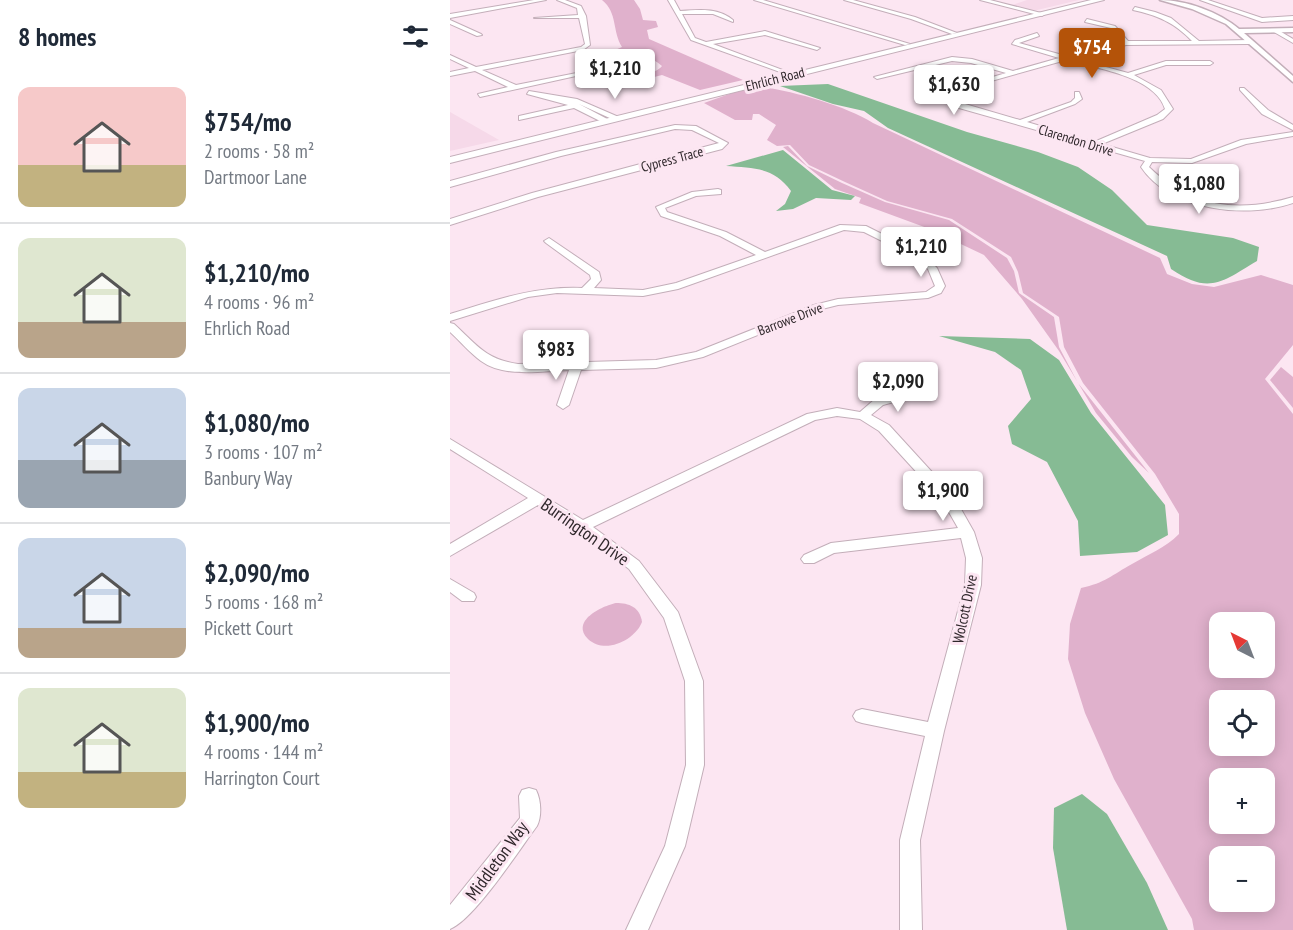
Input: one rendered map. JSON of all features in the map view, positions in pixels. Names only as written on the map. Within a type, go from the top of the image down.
[{"type":"main road","name":"Ehrlich Road","points":[[790,74],[940,40],[1088,0]]},
{"type":"main road","name":"Ehrlich Road","points":[[450,155],[907,44],[1100,0]]},
{"type":"main road","points":[[940,40],[975,28]]},
{"type":"main road","name":"Ehrlich Road","points":[[450,160],[609,118]]},
{"type":"street","points":[[450,16],[543,0]]},
{"type":"street","points":[[450,74],[583,48],[588,44],[579,7],[560,0]]},
{"type":"street","points":[[671,0],[693,39],[790,74]]},
{"type":"street","points":[[757,0],[907,44]]},
{"type":"street","points":[[847,0],[913,18],[931,27],[954,33]]},
{"type":"street","points":[[983,0],[1039,14]]},
{"type":"street","points":[[1163,0],[1206,13],[1238,31],[1293,80]]},
{"type":"street","points":[[1203,0],[1262,20],[1293,18]]},
{"type":"street","points":[[1135,9],[1175,22],[1197,42]]},
{"type":"street","points":[[678,13],[711,12],[727,17],[730,21]]},
{"type":"street","points":[[537,18],[583,16]]},
{"type":"street","points":[[1087,21],[1113,27],[1126,43]]},
{"type":"street","points":[[450,22],[479,35]]},
{"type":"street","points":[[1238,31],[1293,30]]},
{"type":"street","points":[[1276,31],[1293,41]]},
{"type":"street","points":[[706,44],[765,33],[817,48]]},
{"type":"street","points":[[1037,35],[1017,41],[1015,44],[1128,75],[1154,88],[1168,101],[1169,109],[1160,117],[1093,145]]},
{"type":"street","name":"Clarendon Drive","points":[[1249,42],[1126,43],[1064,58],[962,88],[952,96],[954,101],[962,105],[1150,160],[1192,160],[1244,142],[1293,134]]},
{"type":"street","points":[[450,57],[514,88],[575,105],[609,118]]},
{"type":"street","points":[[877,77],[952,59],[972,61],[1013,73]]},
{"type":"street","points":[[1128,75],[1166,63],[1210,63]]},
{"type":"street","points":[[480,95],[615,66]]},
{"type":"street","points":[[576,75],[598,83]]},
{"type":"street","points":[[1242,89],[1265,112],[1293,129]]},
{"type":"street","points":[[529,93],[561,96],[584,103],[609,118]]},
{"type":"street","points":[[1019,123],[1073,103],[1079,99],[1077,93]]},
{"type":"street","points":[[522,118],[584,103]]},
{"type":"street","name":"Cypress Trace","points":[[450,184],[559,154],[675,127],[693,128],[724,143],[719,147],[558,189],[450,222]]},
{"type":"street","points":[[1150,160],[1145,167],[1147,171],[1178,193],[1207,204],[1253,208],[1293,200]]},
{"type":"street","points":[[718,192],[695,194],[660,207],[664,214],[723,234],[764,255]]},
{"type":"street","name":"Barrowe Drive","points":[[450,318],[527,294],[557,290],[643,293],[678,286],[843,227],[855,226],[866,229],[921,257],[932,268],[940,285],[937,291],[928,295],[838,302],[818,307],[683,360],[656,364],[518,368],[496,364],[486,359],[450,326]]},
{"type":"street","points":[[549,241],[596,274],[596,280],[585,291]]},
{"type":"street","points":[[563,405],[576,366]]},
{"type":"street","points":[[863,416],[879,402],[922,390]]},
{"type":"street","name":"Wolcott Drive","points":[[582,526],[812,417],[837,412],[863,416],[884,428],[940,490],[968,531],[974,558],[973,585],[935,731],[910,840],[911,930]]},
{"type":"street","name":"Burrington Drive","points":[[450,443],[582,526],[634,565],[672,616],[694,681],[695,765],[675,846],[637,930]]},
{"type":"street","points":[[450,552],[537,499]]},
{"type":"street","points":[[809,559],[831,548],[968,531]]},
{"type":"street","points":[[450,584],[468,597]]},
{"type":"street","points":[[862,716],[935,731]]},
{"type":"street","name":"Middleton Way","points":[[450,919],[465,905],[530,820],[529,796]]},
{"type":"shaded area","points":[[602,0],[634,0],[643,20],[656,21],[658,27],[647,30],[649,39],[743,80],[700,90],[662,75],[635,82],[632,79],[635,76],[655,71],[662,66],[639,55],[599,57],[622,47],[613,16]]},
{"type":"shaded area","points":[[1027,0],[1079,0],[1033,11],[1009,6]]},
{"type":"shaded area","points":[[828,84],[1078,167],[1112,190],[1147,225],[1233,238],[1259,247],[1257,261],[1224,280],[1215,283],[1196,282],[1171,269],[1167,256],[888,128],[864,111],[833,104],[780,86]]},
{"type":"shaded area","points":[[763,87],[835,105],[1160,258],[1167,274],[1192,284],[1214,287],[1261,275],[1293,285],[1293,345],[1265,379],[1293,414],[1293,930],[1194,930],[1192,919],[1114,779],[1085,713],[1068,659],[1070,624],[1081,588],[1108,578],[1168,543],[1179,534],[1179,514],[1155,474],[1083,383],[1064,347],[1059,317],[1023,293],[1018,272],[1011,257],[952,219],[887,201],[809,165],[790,145],[777,146],[767,140],[776,125],[759,114],[753,114],[752,120],[735,120],[704,103],[735,92]]},
{"type":"shaded area","points":[[450,112],[499,140],[450,151]]},
{"type":"shaded area","points":[[788,146],[807,166],[885,202],[949,220],[1007,258],[1014,271],[1019,293],[1054,317],[1059,347],[1077,382],[1059,351],[1022,299],[984,255],[927,228],[859,203],[861,198],[835,189],[783,147]]},
{"type":"shaded area","points":[[783,150],[832,190],[855,196],[851,200],[816,198],[793,209],[776,211],[785,204],[791,191],[784,183],[762,170],[726,166]]},
{"type":"shaded area","points":[[939,336],[1030,339],[1059,360],[1091,413],[1165,505],[1168,535],[1137,552],[1080,556],[1078,521],[1047,462],[1012,444],[1008,426],[1031,399],[1021,370],[995,352]]},
{"type":"shaded area","points":[[1281,367],[1293,377],[1293,408],[1270,380]]},
{"type":"shaded area","points":[[1078,384],[1149,473],[1132,457],[1096,413]]},
{"type":"shaded area","points":[[616,603],[636,609],[642,622],[626,640],[611,645],[595,644],[583,632],[585,620],[603,607]]},
{"type":"shaded area","points":[[1082,794],[1107,814],[1147,883],[1168,930],[1067,930],[1053,848],[1054,808]]}]
